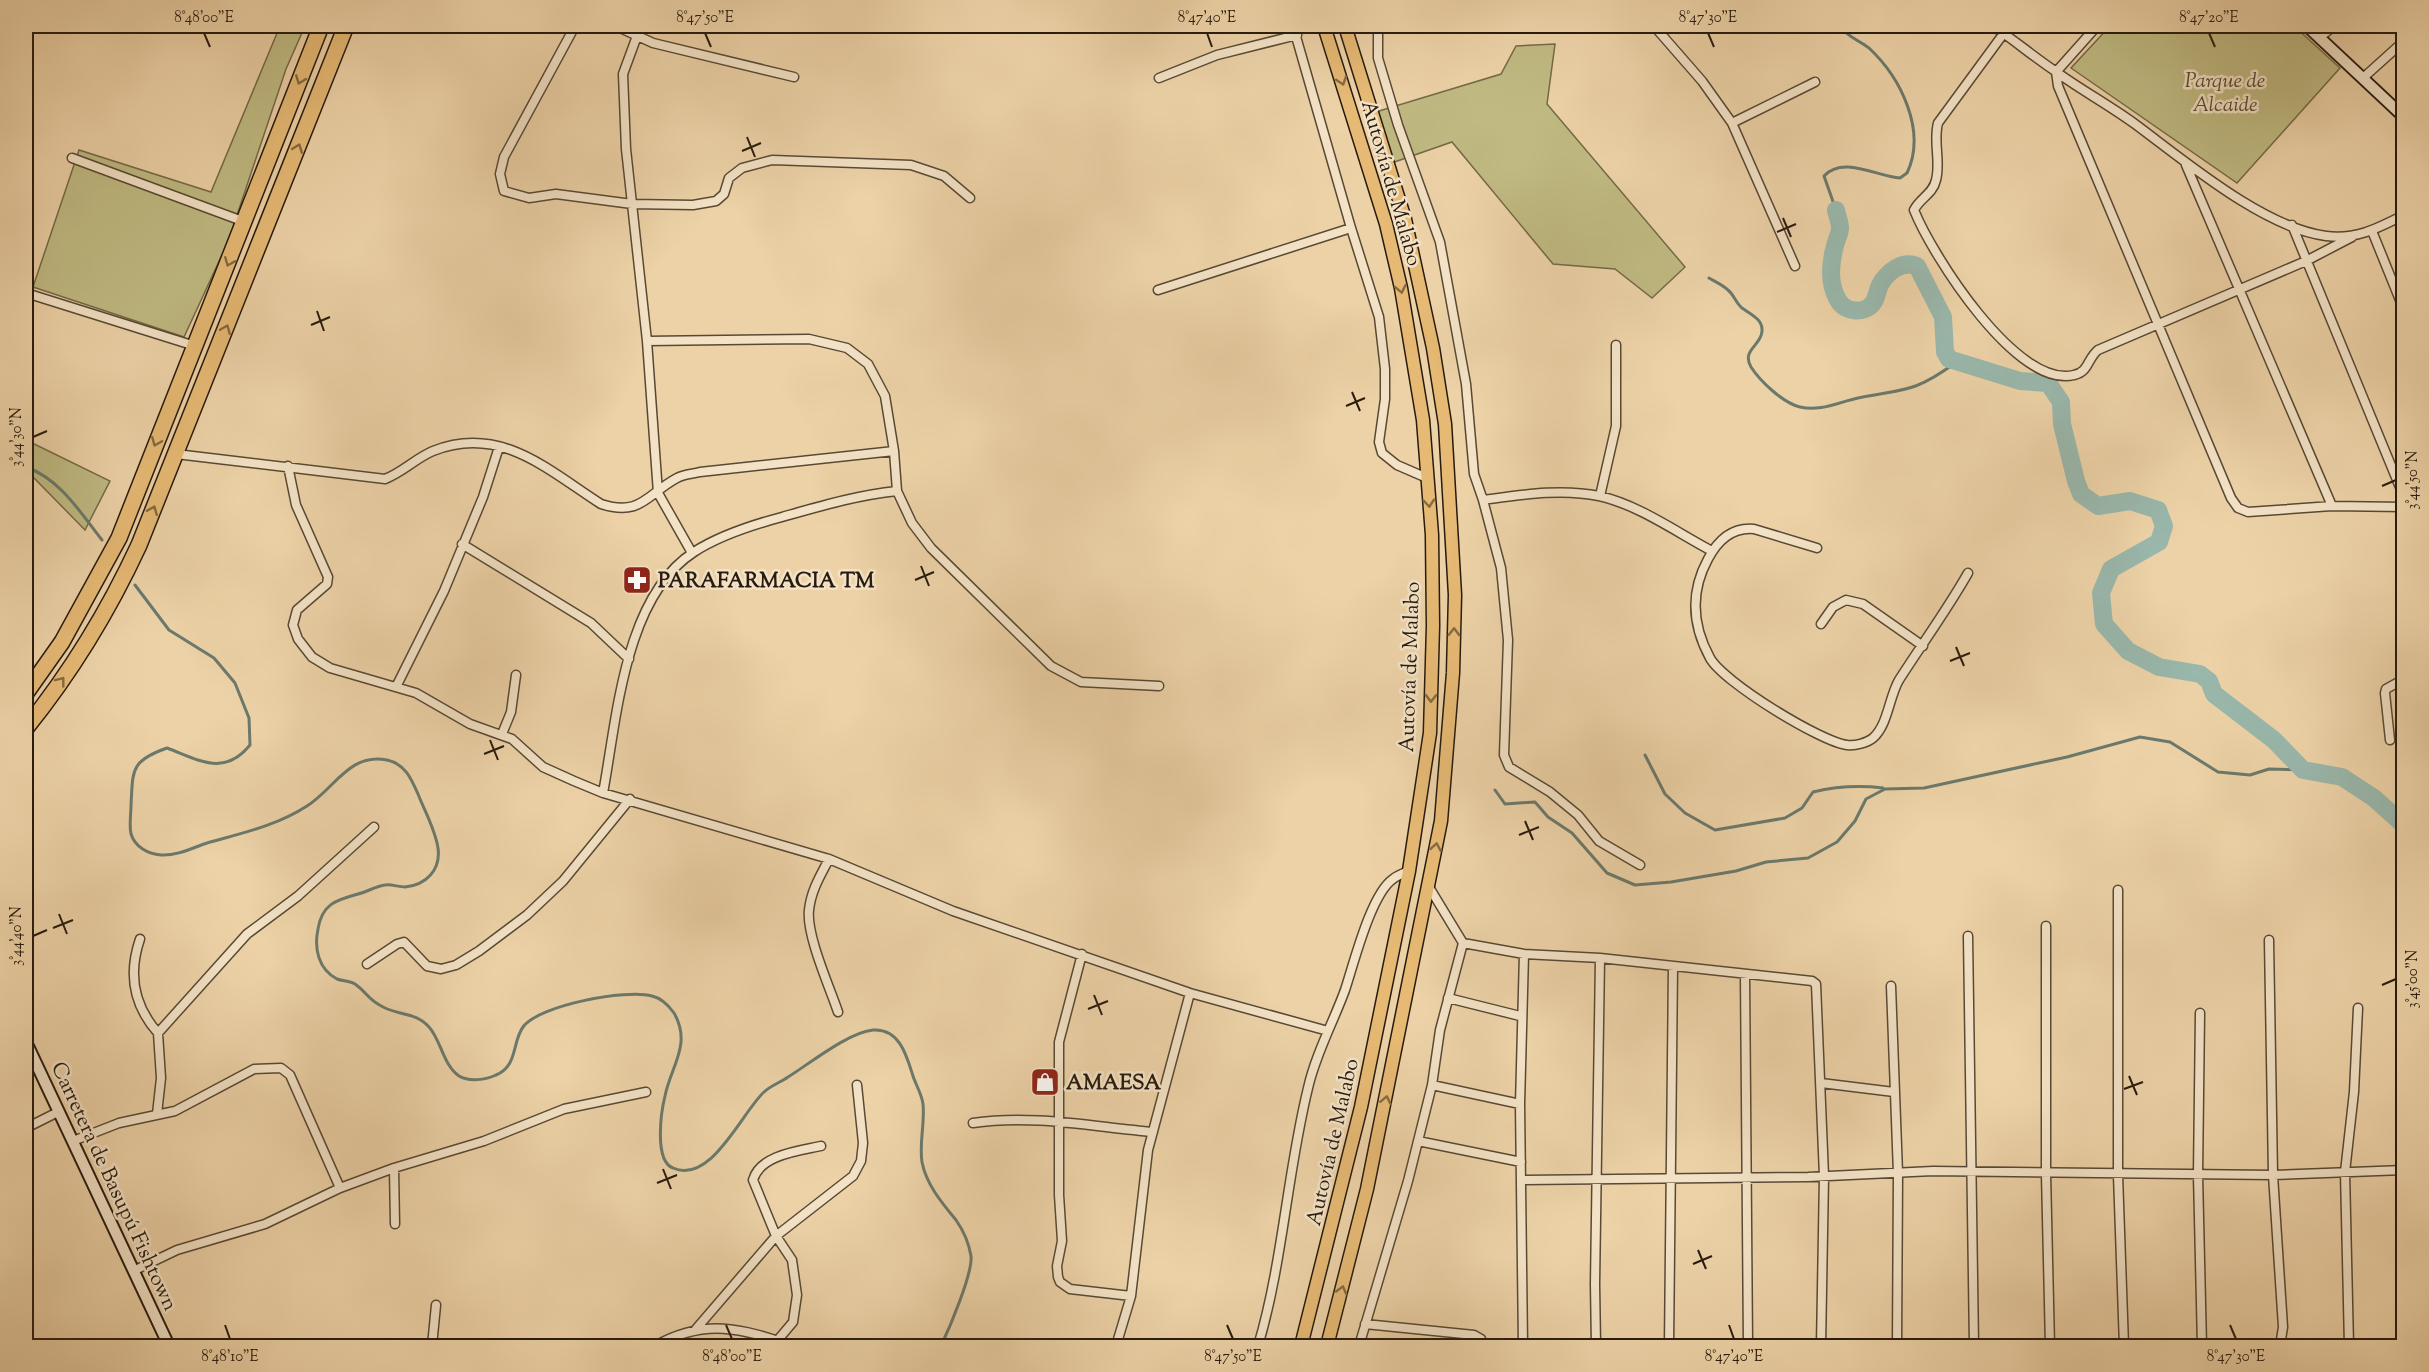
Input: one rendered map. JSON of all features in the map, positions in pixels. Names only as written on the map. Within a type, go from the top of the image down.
[{"type":"highway","points":[[26,693],[62,642],[110,556],[245,222],[321,26]]},
{"type":"highway","points":[[26,728],[75,663],[100,623],[139,545],[346,26]]},
{"type":"main road","name":"Autovía de Malabo","points":[[1301,1347],[1361,1107],[1409,871],[1430,734],[1432,546],[1423,420],[1401,288],[1386,224],[1324,26]]},
{"type":"main road","name":"Autovía de Malabo","points":[[1327,1347],[1367,1189],[1429,887],[1443,798],[1453,673],[1455,595],[1445,424],[1434,348],[1405,219],[1345,26]]},
{"type":"street","points":[[575,26],[504,157],[500,174],[504,191],[529,198],[556,194],[632,204],[693,205],[716,201],[724,194],[729,178],[742,168],[772,160],[911,165],[944,176],[970,198]]},
{"type":"street","points":[[616,26],[637,36],[734,64],[794,77]]},
{"type":"street","points":[[638,26],[637,36],[623,74],[626,149],[647,341],[658,493],[692,553]]},
{"type":"street","points":[[1293,26],[1379,317],[1383,344],[1385,399],[1379,441],[1382,453],[1397,465],[1427,478]]},
{"type":"street","points":[[1378,26],[1377,58],[1398,125],[1440,242],[1466,384],[1474,474],[1501,568],[1508,640],[1504,755],[1509,767],[1550,792],[1578,815],[1599,841],[1640,865]]},
{"type":"street","points":[[1654,26],[1702,81],[1732,123],[1794,266]]},
{"type":"street","points":[[1993,26],[2056,72],[2097,97],[2186,163],[2256,208],[2292,225],[2325,236],[2352,237]]},
{"type":"street","points":[[2056,72],[2097,26]]},
{"type":"street","points":[[2307,26],[2403,117]]},
{"type":"street","points":[[2320,38],[2334,26]]},
{"type":"street","points":[[2004,33],[1938,123],[1934,138],[1938,162],[1936,182],[1928,196],[1918,203],[1914,210],[1977,312],[2016,355],[2044,370],[2071,376],[2082,372],[2098,350],[2306,261],[2352,237],[2372,231],[2403,215]]},
{"type":"street","points":[[1158,78],[1205,58],[1297,35]]},
{"type":"street","points":[[2363,78],[2403,41]]},
{"type":"street","points":[[2056,72],[2062,99],[2231,498],[2238,508],[2248,512],[2259,512],[2332,506],[2403,507]]},
{"type":"street","points":[[1732,123],[1815,82]]},
{"type":"street","points":[[72,158],[158,189],[191,204],[245,222]]},
{"type":"street","points":[[2186,163],[2332,506]]},
{"type":"street","points":[[2292,225],[2359,383],[2403,496]]},
{"type":"street","points":[[1158,290],[1351,228]]},
{"type":"street","points":[[2372,231],[2403,310]]},
{"type":"street","points":[[26,293],[195,346]]},
{"type":"street","points":[[647,341],[809,339],[847,348],[868,364],[885,396],[894,451],[897,491],[912,523],[931,548],[1008,620],[1051,666],[1081,682],[1159,686]]},
{"type":"street","points":[[1600,496],[1616,426],[1616,345]]},
{"type":"street","points":[[176,454],[385,479],[400,474],[431,452],[455,444],[471,442],[512,448],[601,504],[617,509],[634,507],[658,493],[678,477],[700,472],[894,451]]},
{"type":"street","points":[[397,685],[444,591],[483,497],[500,447]]},
{"type":"street","points":[[288,466],[296,505],[328,577],[327,584],[297,610],[293,625],[298,639],[312,657],[330,668],[397,685],[416,693],[470,724],[512,739],[543,767],[603,793],[630,799],[829,859],[953,911],[1191,993],[1328,1030]]},
{"type":"street","points":[[603,793],[629,659],[642,617],[662,585],[692,553],[719,538],[773,519],[865,494],[897,491]]},
{"type":"street","points":[[1483,500],[1537,493],[1600,496],[1630,507],[1712,551]]},
{"type":"street","points":[[1817,548],[1743,528],[1726,535],[1712,551],[1698,581],[1694,596],[1697,627],[1711,660],[1731,681],[1822,736],[1849,745],[1873,739],[1881,728],[1900,680],[1968,573]]},
{"type":"street","points":[[462,544],[591,623],[629,659]]},
{"type":"street","points":[[1821,624],[1833,607],[1845,600],[1863,604],[1923,646]]},
{"type":"street","points":[[502,734],[511,712],[516,675]]},
{"type":"street","points":[[2390,740],[2385,693],[2386,689],[2403,679]]},
{"type":"street","points":[[367,964],[397,944],[404,942],[428,966],[441,969],[456,965],[527,915],[563,881],[630,799]]},
{"type":"street","points":[[158,1033],[180,1005],[247,934],[298,896],[374,827]]},
{"type":"street","points":[[829,859],[814,888],[808,911],[809,927],[838,1012]]},
{"type":"street","points":[[1258,1347],[1281,1237],[1307,1090],[1320,1047],[1380,894],[1394,878],[1409,871]]},
{"type":"street","points":[[1359,1347],[1388,1255],[1418,1141],[1432,1085],[1440,1030],[1463,943],[1429,887]]},
{"type":"street","points":[[2118,890],[2118,1175],[2124,1347]]},
{"type":"street","points":[[2046,926],[2046,1174],[2050,1347]]},
{"type":"street","points":[[1968,936],[1974,1347]]},
{"type":"street","points":[[140,939],[135,952],[133,987],[146,1019],[158,1033],[161,1078],[157,1114]]},
{"type":"street","points":[[2269,940],[2273,1175],[2283,1327],[2280,1347]]},
{"type":"street","points":[[1463,943],[1524,954],[1600,958],[1812,981],[1816,984],[1824,1176],[1821,1347]]},
{"type":"street","points":[[1082,954],[1059,1042],[1059,1195],[1062,1240],[1057,1266],[1060,1282],[1070,1289],[1131,1296]]},
{"type":"street","points":[[1522,1347],[1520,1016],[1524,954]]},
{"type":"street","points":[[1596,1347],[1600,958]]},
{"type":"street","points":[[1669,1347],[1673,966]]},
{"type":"street","points":[[1744,975],[1748,1347]]},
{"type":"street","points":[[1892,986],[1898,1173],[1897,1347]]},
{"type":"street","points":[[1116,1347],[1131,1296],[1148,1150],[1191,993]]},
{"type":"street","points":[[1448,998],[1520,1016]]},
{"type":"street","points":[[2349,1347],[2345,1172],[2353,1103],[2358,1008]]},
{"type":"street","points":[[2200,1013],[2198,1175],[2202,1347]]},
{"type":"street","name":"Carretera de Basupú Fishtown","points":[[26,1042],[169,1347]]},
{"type":"street","points":[[73,1141],[99,1129],[176,1111],[254,1069],[281,1068],[290,1075],[340,1188]]},
{"type":"street","points":[[1821,1083],[1894,1092]]},
{"type":"street","points":[[696,1329],[776,1236],[853,1176],[861,1161],[863,1143],[857,1085]]},
{"type":"street","points":[[1432,1085],[1520,1104]]},
{"type":"street","points":[[133,1271],[177,1250],[265,1224],[340,1188],[393,1168],[504,1134],[564,1109],[646,1092]]},
{"type":"street","points":[[26,1128],[58,1112]]},
{"type":"street","points":[[973,1123],[995,1120],[1153,1131]]},
{"type":"street","points":[[1418,1141],[1521,1162]]},
{"type":"street","points":[[777,1341],[793,1322],[797,1295],[792,1260],[776,1236],[753,1180],[756,1172],[766,1162],[821,1146]]},
{"type":"street","points":[[393,1168],[395,1224]]},
{"type":"street","points":[[1521,1180],[1972,1172],[2273,1175],[2403,1170]]},
{"type":"street","points":[[432,1347],[436,1305]]},
{"type":"street","points":[[1365,1324],[1474,1335],[1481,1339],[1483,1347]]},
{"type":"street","points":[[654,1347],[696,1329],[733,1328],[793,1347]]},
{"type":"green space","points":[[280,26],[305,26],[286,69],[228,242],[184,337],[33,287],[79,150],[211,192]]},
{"type":"green space","name":"Parque de Alcaide","points":[[2110,26],[2294,26],[2340,68],[2237,183],[2071,68]]},
{"type":"green space","points":[[1555,44],[1547,104],[1685,267],[1652,298],[1615,269],[1553,264],[1452,142],[1383,166],[1369,114],[1501,74],[1516,46]]},
{"type":"green space","points":[[26,440],[110,481],[85,530],[34,478],[26,477]]},
{"type":"waterway","points":[[1836,210],[1824,176],[1832,170],[1851,167],[1900,178],[1907,173],[1914,140],[1907,106],[1891,74],[1869,48],[1850,36],[1840,26]]},
{"type":"waterway","points":[[1836,210],[1840,230],[1833,253],[1831,273],[1835,294],[1845,308],[1860,310],[1869,307],[1880,285],[1895,268],[1906,265],[1917,266],[1943,317],[1945,352],[1949,359],[2020,381],[2048,383],[2061,402],[2062,424],[2081,494],[2098,506],[2130,501],[2158,510],[2164,526],[2159,542],[2111,569],[2101,593],[2104,624],[2128,651],[2159,667],[2200,674],[2209,681],[2214,694],[2274,740],[2303,770],[2342,777],[2374,798],[2404,825]]},
{"type":"waterway","points":[[1709,278],[1726,288],[1740,306],[1760,323],[1761,336],[1748,356],[1751,367],[1772,391],[1793,405],[1815,408],[1898,391],[1929,380],[1955,363]]},
{"type":"waterway","points":[[26,467],[38,472],[59,488],[102,540]]},
{"type":"waterway","points":[[135,585],[169,630],[214,658],[235,683],[249,718],[250,745],[231,761],[221,763],[200,761],[167,748],[146,757],[136,768],[134,775],[130,824],[133,839],[143,849],[156,854],[179,853],[283,819],[317,799],[343,774],[363,761],[387,760],[403,768],[413,782],[435,834],[438,848],[437,863],[425,880],[413,886],[382,886],[331,904],[320,921],[317,951],[325,970],[337,979],[355,984],[379,1005],[424,1022],[433,1032],[449,1066],[459,1076],[472,1080],[483,1079],[503,1071],[511,1060],[523,1027],[546,1012],[604,997],[640,994],[655,997],[665,1003],[674,1013],[681,1035],[681,1045],[663,1103],[661,1146],[667,1164],[673,1168],[687,1170],[700,1166],[713,1157],[766,1090],[829,1049],[853,1036],[873,1030],[890,1034],[896,1039],[905,1053],[922,1101],[921,1155],[924,1170],[935,1193],[961,1228],[971,1256],[971,1264],[955,1315],[941,1346]]},
{"type":"waterway","points":[[1495,790],[1505,804],[1535,802],[1548,817],[1572,833],[1607,873],[1635,885],[1671,882],[1736,871],[1766,862],[1808,858],[1837,842],[1855,821],[1866,799],[1885,789],[1924,788],[2067,757],[2140,737],[2170,742],[2218,772],[2250,775],[2269,769],[2303,770]]},
{"type":"waterway","points":[[1645,755],[1665,794],[1685,813],[1715,830],[1785,818],[1802,808],[1813,792],[1848,787],[1883,788]]},
{"type":"place","name":"PARAFARMACIA TM","points":[[637,580]]},
{"type":"place","name":"AMAESA","points":[[1045,1082]]}]
